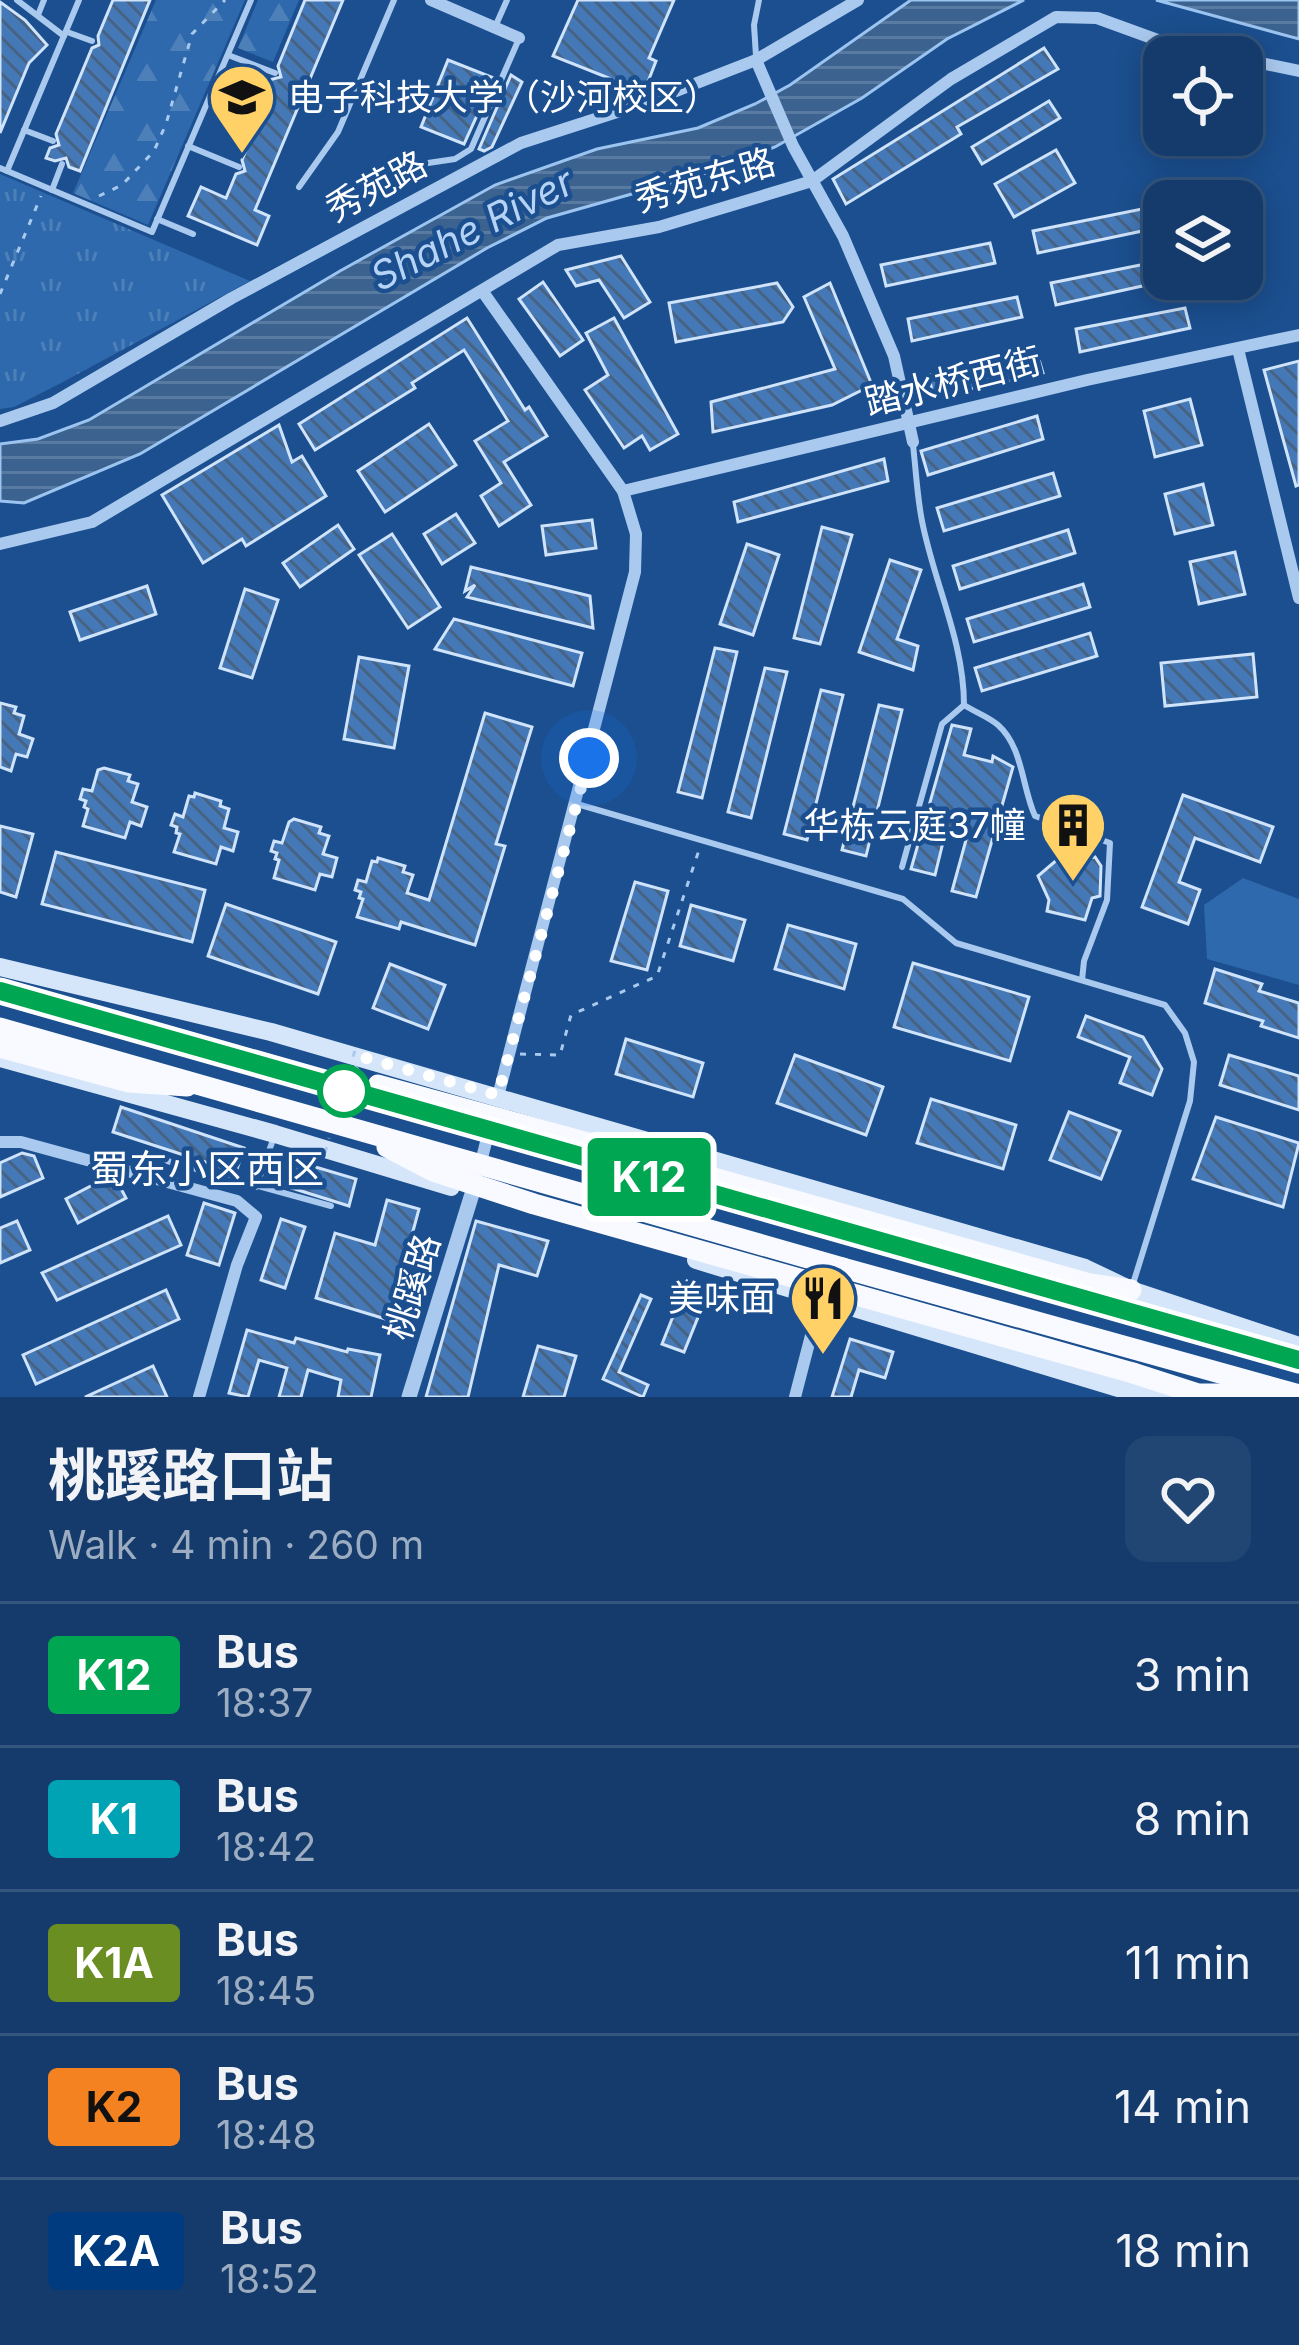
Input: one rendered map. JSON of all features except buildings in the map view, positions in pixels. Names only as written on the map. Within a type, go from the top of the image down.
[{"type":"highway","points":[[0,991],[1299,1360]]},
{"type":"highway","points":[[0,1028],[1299,1395]]},
{"type":"highway","points":[[0,1047],[129,1082],[214,1089]]},
{"type":"highway","points":[[243,1062],[285,1064],[351,1078],[1090,1284],[1131,1290]]},
{"type":"highway","points":[[350,1127],[433,1171],[534,1204],[1202,1396],[1272,1397]]},
{"type":"main road","points":[[0,967],[271,1032],[498,1095],[1085,1268],[1131,1290],[1299,1346]]},
{"type":"main road","points":[[0,1058],[275,1134],[1128,1391],[1202,1396]]},
{"type":"street","points":[[431,0],[520,38]]},
{"type":"street","name":"秀苑路","points":[[0,421],[53,403],[232,298],[521,143],[756,61],[858,0]]},
{"type":"street","name":"秀苑东路","points":[[0,544],[92,522],[558,245],[659,227],[812,181],[951,79],[1056,16],[1097,18],[1146,36]]},
{"type":"street","points":[[756,61],[793,146],[843,236],[895,356],[913,442]]},
{"type":"street","points":[[1263,63],[1299,71]]},
{"type":"street","points":[[472,1194],[635,572],[636,534],[623,491],[483,292]]},
{"type":"street","name":"踏水桥西街","points":[[623,491],[1087,380],[1299,335]]},
{"type":"street","points":[[1238,350],[1299,598]]},
{"type":"street","points":[[0,1142],[21,1142],[237,1201],[256,1217],[237,1265],[199,1397]]},
{"type":"street","name":"桃蹊路","points":[[409,1397],[472,1194]]},
{"type":"street","points":[[795,1397],[821,1297]]},
{"type":"lane","points":[[17,0],[65,33],[92,41]]},
{"type":"lane","points":[[38,15],[44,0]]},
{"type":"lane","points":[[80,0],[3,170],[152,232],[251,0]]},
{"type":"lane","points":[[299,187],[338,132],[394,0]]},
{"type":"lane","points":[[495,27],[507,0]]},
{"type":"lane","points":[[756,61],[754,26],[759,0]]},
{"type":"lane","points":[[400,166],[454,159],[471,149],[520,38]]},
{"type":"lane","points":[[228,55],[274,73]]},
{"type":"lane","points":[[24,130],[53,141]]},
{"type":"lane","points":[[188,146],[239,167]]},
{"type":"lane","points":[[48,188],[62,164]]},
{"type":"lane","points":[[157,219],[193,234]]},
{"type":"lane","points":[[902,867],[942,724],[964,705],[953,626],[922,522],[913,442]]},
{"type":"lane","points":[[964,705],[1000,727],[1015,749],[1035,815],[1110,842],[1107,900],[1082,980]]},
{"type":"lane","points":[[577,804],[903,899],[956,943],[1165,1005],[1185,1033],[1194,1062],[1190,1101],[1131,1290]]},
{"type":"lane","points":[[256,1187],[275,1134]]},
{"type":"lane","points":[[149,1156],[331,1206]]},
{"type":"path","points":[[94,208],[98,197],[122,185],[154,151],[192,34],[225,0]]},
{"type":"path","points":[[0,294],[48,188]]},
{"type":"path","points":[[509,1053],[560,1055],[571,1015],[657,976],[701,842]]},
{"type":"green space","points":[[156,0],[245,0],[148,225],[73,193]]},
{"type":"green space","points":[[258,0],[299,0],[273,62],[238,48]]},
{"type":"green space","points":[[0,174],[250,281],[61,383],[14,407],[0,409]]},
{"type":"green space","points":[[1243,878],[1299,899],[1299,985],[1207,959],[1204,905]]},
{"type":"water","name":"Shahe River","points":[[911,0],[1024,0],[947,39],[862,98],[775,147],[706,173],[547,218],[487,248],[140,454],[24,503],[0,501],[0,444],[38,439],[89,420],[495,185],[597,149],[698,128],[755,104],[790,85]]},
{"type":"water","points":[[1156,0],[1299,0],[1299,39]]},
{"type":"bus line","name":"K12","points":[[0,991],[1299,1360]]},
{"type":"place","name":"电子科技大学（沙河校区）","points":[[242,156]]},
{"type":"place","name":"华栋云庭37幢","points":[[1073,884]]},
{"type":"place","name":"美味面","points":[[823,1357]]},
{"type":"district","name":"蜀东小区西区","points":[[207,1169]]},
{"type":"route","points":[[344,1091],[362,1057],[498,1095],[589,758]]}]
